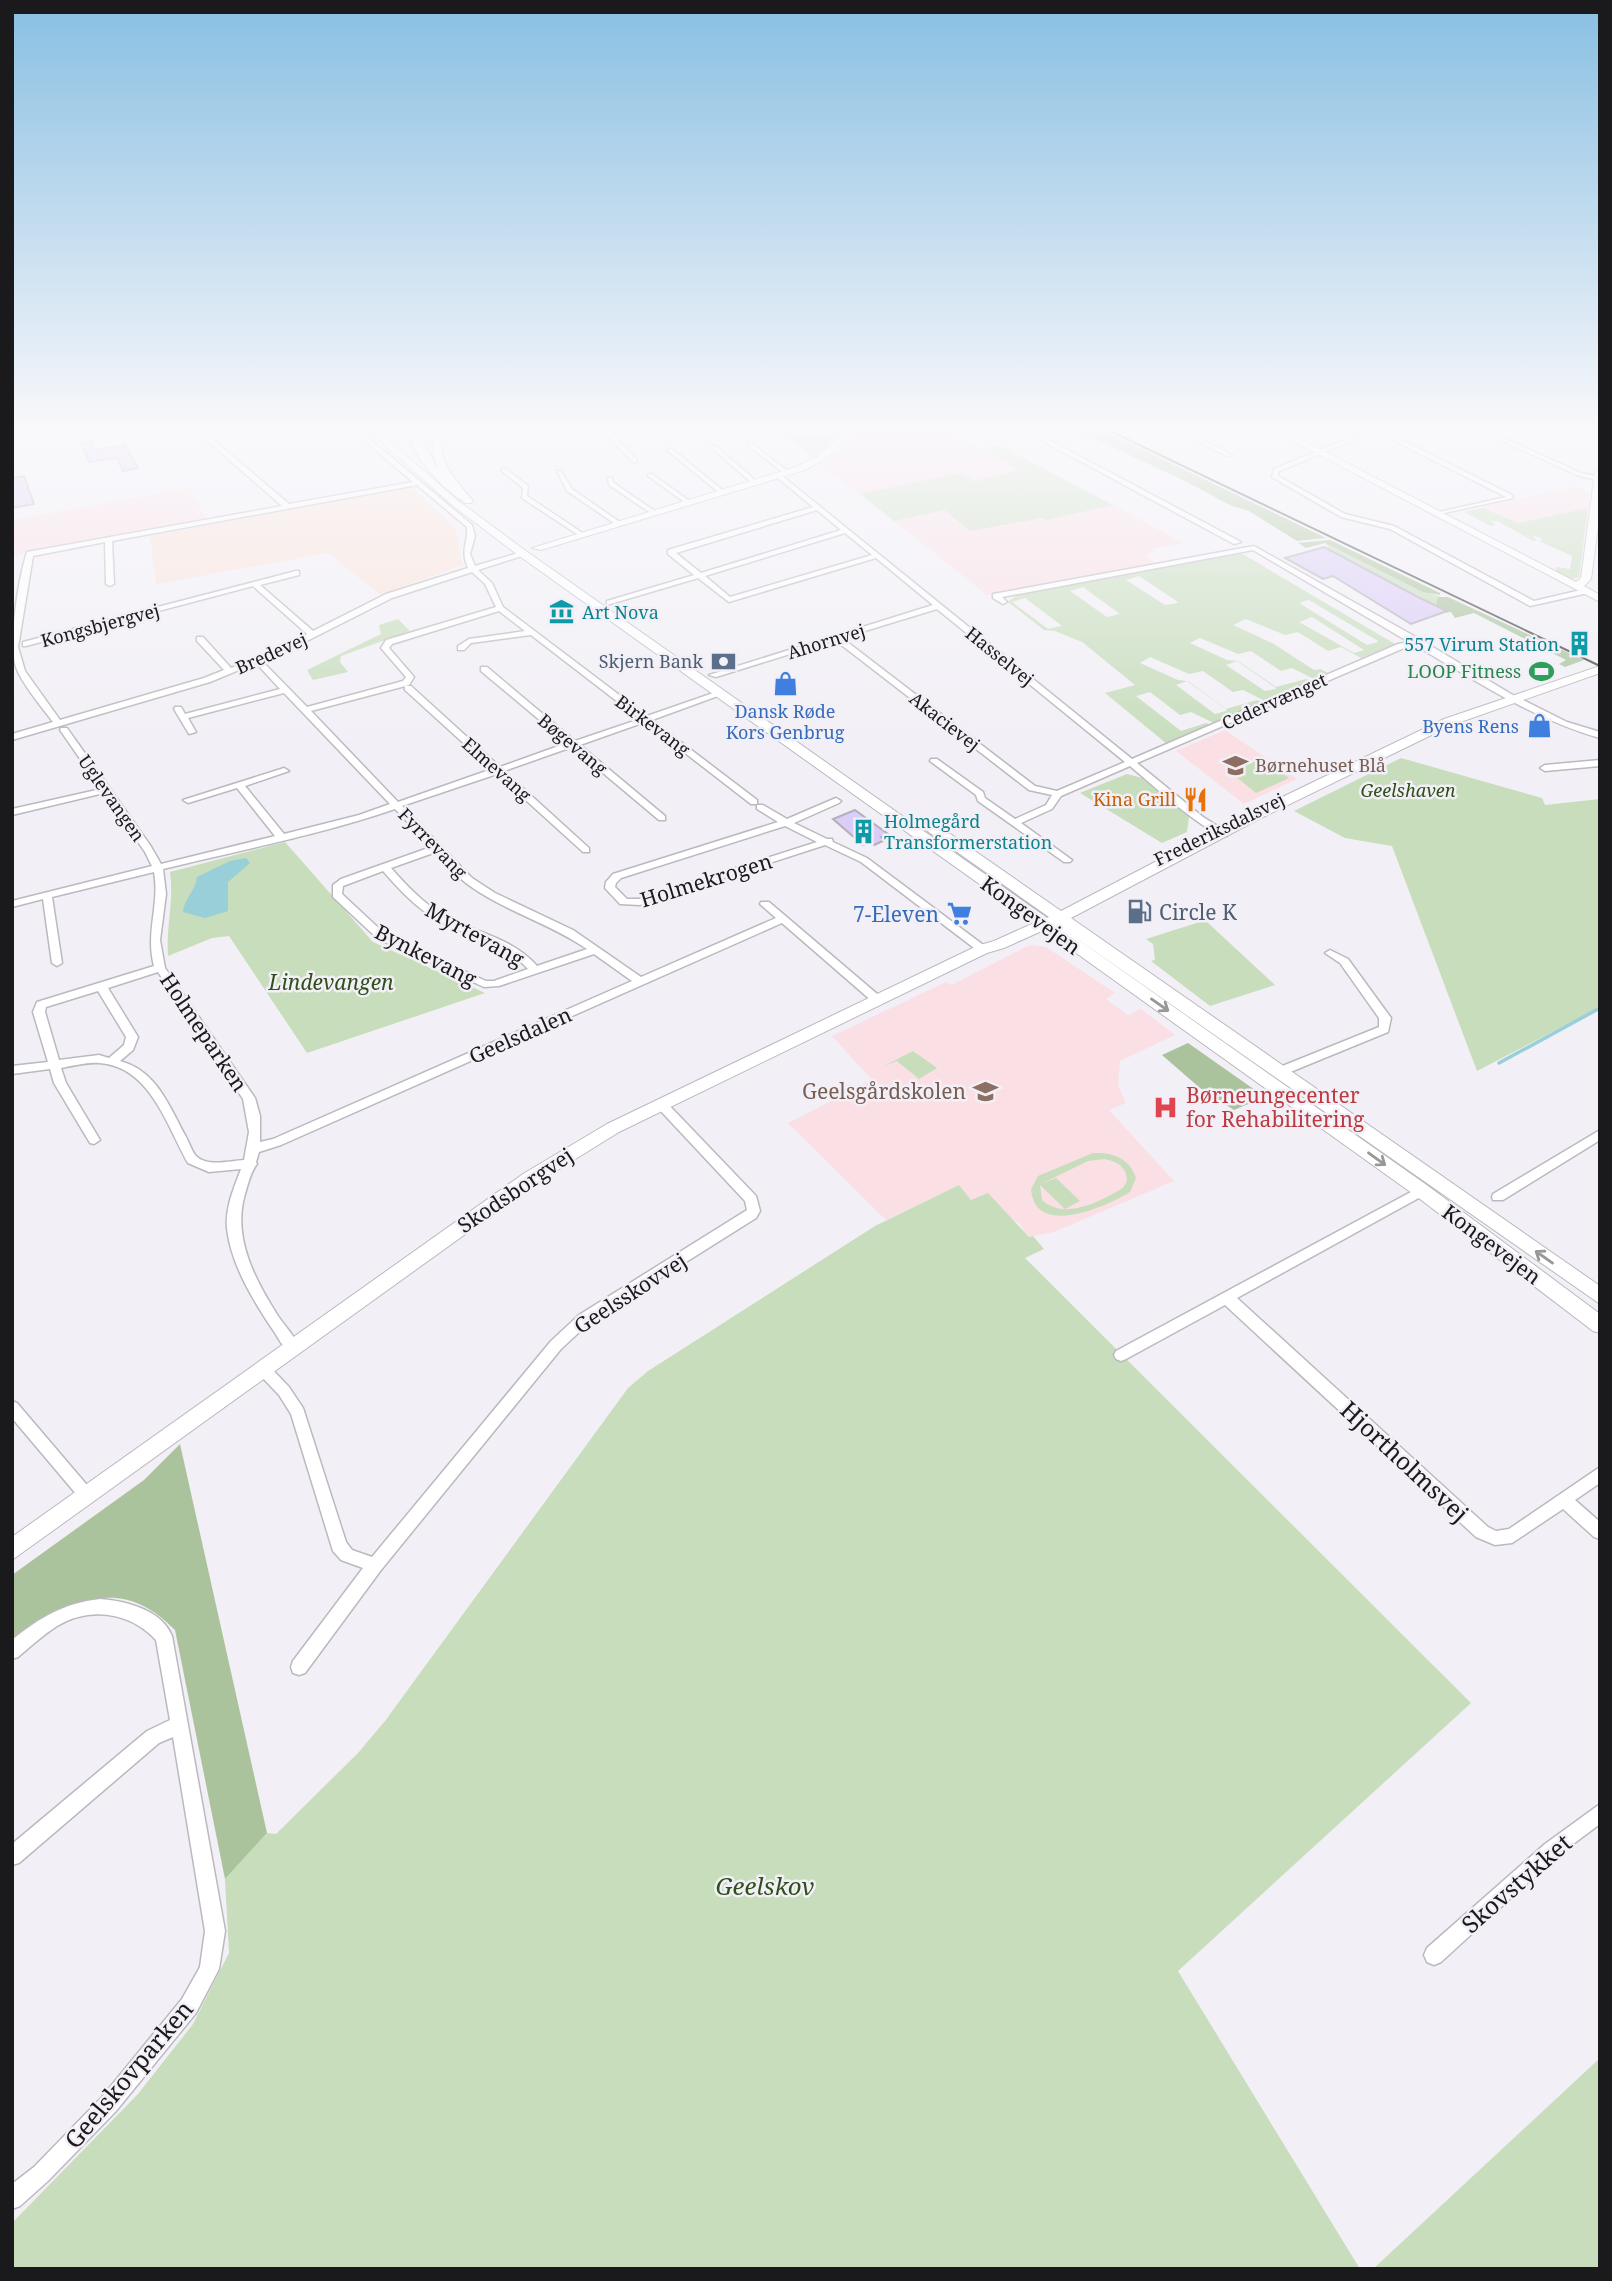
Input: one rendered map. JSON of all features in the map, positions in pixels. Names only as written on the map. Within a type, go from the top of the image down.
[{"type":"main road","name":"Kongevejen","points":[[500,537],[957,861],[1047,917],[1120,967],[1152,982],[1600,1296]]},
{"type":"main road","name":"Kongevejen","points":[[521,537],[1047,917],[1422,1191],[1600,1325]]},
{"type":"main road","points":[[537,548],[571,537]]},
{"type":"main road","points":[[1482,537],[1600,598]]},
{"type":"main road","points":[[1581,589],[1586,579],[1591,537]]},
{"type":"main road","name":"Frederiksdalsvej","points":[[1047,917],[1430,730],[1511,697],[1600,667]]},
{"type":"main road","name":"Skodsborgvej","points":[[12,1550],[529,1179],[581,1146],[661,1104],[982,948],[1004,931],[1047,917]]},
{"type":"street","points":[[13,647],[27,556],[122,537]]},
{"type":"street","name":"Kongevejen","points":[[471,537],[466,554],[472,568]]},
{"type":"street","points":[[720,537],[671,552],[729,600],[876,556]]},
{"type":"street","points":[[610,603],[825,537]]},
{"type":"street","name":"Hasselvej","points":[[854,537],[1132,764],[1220,832]]},
{"type":"street","points":[[1228,537],[1237,542]]},
{"type":"street","points":[[1411,537],[1533,604],[1581,589]]},
{"type":"street","points":[[108,540],[110,584]]},
{"type":"street","points":[[1003,602],[996,596],[1248,548],[1413,643],[1490,691],[1511,697],[1564,724],[1600,735]]},
{"type":"street","name":"Bredevej","points":[[12,737],[61,727],[230,672],[258,661],[389,596],[522,553]]},
{"type":"street","points":[[306,710],[406,683],[410,677],[385,645],[434,626],[500,608],[488,583],[472,568]]},
{"type":"street","name":"Kongsbjergvej","points":[[26,644],[296,573]]},
{"type":"street","points":[[255,584],[312,635]]},
{"type":"street","name":"Ahornvej","points":[[713,675],[938,606]]},
{"type":"street","name":"Birkevang","points":[[500,608],[757,804]]},
{"type":"street","points":[[461,648],[469,641],[532,632]]},
{"type":"street","name":"Akacievej","points":[[836,638],[1032,788],[1058,794]]},
{"type":"street","points":[[201,639],[230,672]]},
{"type":"street","name":"Cedervænget","points":[[1132,764],[1413,643]]},
{"type":"street","name":"Uglevangen","points":[[13,647],[21,671],[107,790],[158,868]]},
{"type":"street","name":"Fyrrevang","points":[[258,661],[468,880],[491,895],[553,923],[641,982]]},
{"type":"street","name":"Bøgevang","points":[[484,669],[663,818]]},
{"type":"street","name":"Elmevang","points":[[408,688],[586,850]]},
{"type":"street","points":[[192,732],[181,713],[285,690]]},
{"type":"street","points":[[12,904],[282,838],[397,806],[722,693]]},
{"type":"street","name":"Akacievej","points":[[934,761],[1067,860]]},
{"type":"street","points":[[1545,768],[1600,763]]},
{"type":"street","points":[[1014,823],[1049,807],[1058,794],[1132,764]]},
{"type":"street","points":[[188,800],[284,771]]},
{"type":"street","points":[[240,786],[282,838]]},
{"type":"street","points":[[12,812],[107,790]]},
{"type":"street","name":"Holmekrogen","points":[[828,841],[640,902],[624,902],[610,888],[611,882],[617,876],[786,823],[836,801]]},
{"type":"street","name":"Holmekrogen","points":[[757,804],[786,823],[864,860],[982,948]]},
{"type":"street","name":"Bynkevang","points":[[437,848],[345,881],[336,891],[382,937],[484,984],[536,971],[596,950]]},
{"type":"street","name":"Myrtevang","points":[[385,867],[421,904],[442,918],[518,955],[536,971]]},
{"type":"street","name":"Holmeparken","points":[[158,868],[161,904],[153,930],[153,945],[160,968],[249,1098],[254,1114],[256,1148],[234,1212],[233,1232],[238,1251],[281,1333],[293,1347]]},
{"type":"street","points":[[47,895],[57,963]]},
{"type":"street","points":[[765,904],[877,999]]},
{"type":"street","name":"Geelsdalen","points":[[256,1148],[277,1143],[783,919]]},
{"type":"street","points":[[1279,1072],[1384,1029],[1385,1018],[1344,961],[1330,953]]},
{"type":"street","points":[[94,1140],[60,1083],[39,1012],[41,1005],[160,968]]},
{"type":"street","points":[[101,986],[132,1037],[129,1047],[111,1061]]},
{"type":"street","points":[[12,1070],[99,1059],[111,1061],[143,1077],[155,1090],[192,1160],[209,1167],[251,1164]]},
{"type":"street","name":"Geelsskovvej","points":[[299,1668],[375,1565],[555,1345],[584,1320],[747,1220],[753,1212],[751,1199],[661,1104]]},
{"type":"street","points":[[1498,1197],[1600,1134]]},
{"type":"street","points":[[1121,1355],[1422,1191]]},
{"type":"street","name":"Hjortholmsvej","points":[[1226,1297],[1482,1532],[1495,1538],[1512,1536],[1600,1474]]},
{"type":"street","points":[[263,1369],[298,1412],[339,1546],[348,1555],[375,1565]]},
{"type":"street","points":[[12,1407],[19,1427],[88,1496]]},
{"type":"street","points":[[1564,1500],[1600,1532]]},
{"type":"street","name":"Geelskovparken","points":[[12,1651],[53,1619],[80,1608],[102,1606],[127,1610],[152,1621],[164,1636],[215,1931],[209,1969],[189,2006],[109,2104],[41,2174],[12,2198]]},
{"type":"street","points":[[12,1856],[153,1737],[179,1725]]},
{"type":"street","name":"Skovstykket","points":[[1434,1955],[1551,1850],[1600,1814]]},
{"type":"shaded area","points":[[12,537],[109,537],[12,556]]},
{"type":"shaded area","points":[[150,537],[457,537],[462,565],[381,595],[328,553],[156,584]]},
{"type":"shaded area","points":[[915,537],[1174,537],[1184,543],[1152,549],[1155,552],[1144,554],[1156,564],[987,595]]},
{"type":"shaded area","name":"Børnehuset Blå","points":[[1225,730],[1297,779],[1244,804],[1176,751]]},
{"type":"shaded area","name":"Geelsgårdskolen","points":[[1030,945],[1046,947],[1115,993],[1106,999],[1128,1015],[1141,1009],[1175,1035],[1120,1061],[1118,1085],[1126,1103],[1109,1110],[1174,1181],[1054,1232],[1029,1237],[1019,1223],[971,1200],[959,1185],[886,1220],[788,1123],[872,1080],[832,1036],[946,982],[951,985]]},
{"type":"green space","points":[[1291,537],[1326,538],[1297,541]]},
{"type":"green space","points":[[1538,537],[1584,537],[1579,577],[1571,579],[1555,571],[1557,567],[1570,569],[1572,556],[1539,541],[1543,539]]},
{"type":"green space","points":[[1330,540],[1440,595],[1423,592],[1325,543],[1306,548],[1298,543]]},
{"type":"green space","points":[[1325,543],[1423,591],[1441,597],[1436,605],[1326,548],[1328,547]]},
{"type":"green space","points":[[1241,553],[1395,644],[1361,658],[1341,647],[1328,651],[1298,632],[1285,635],[1246,619],[1233,625],[1274,644],[1314,670],[1320,669],[1328,673],[1314,679],[1292,668],[1281,671],[1251,651],[1238,654],[1200,638],[1190,643],[1227,660],[1238,661],[1276,687],[1306,679],[1310,681],[1265,701],[1243,690],[1233,692],[1203,671],[1189,674],[1150,657],[1140,663],[1178,680],[1188,681],[1226,709],[1257,700],[1261,702],[1214,723],[1191,712],[1180,715],[1150,692],[1136,696],[1181,731],[1206,723],[1210,725],[1167,744],[1105,693],[1135,685],[1082,642],[1055,631],[1044,630],[1008,602],[1017,595]],"holes":[[[1139,576],[1178,602],[1165,605],[1126,580]],[[1083,587],[1120,614],[1107,617],[1070,591]],[[1025,598],[1061,625],[1048,629],[1012,602]],[[1309,600],[1378,641],[1367,645],[1299,603]],[[1312,617],[1364,650],[1354,653],[1299,622]],[[1237,661],[1276,688],[1265,691],[1226,665]],[[1187,681],[1227,710],[1215,714],[1176,685]]]},
{"type":"green space","points":[[1438,597],[1448,597],[1584,660],[1565,667],[1559,664],[1566,660],[1474,613],[1455,618],[1451,612],[1442,613],[1446,611],[1436,605]]},
{"type":"green space","points":[[398,619],[410,631],[341,656],[340,662],[348,672],[313,680],[307,670],[381,634],[379,625]]},
{"type":"green space","points":[[1260,758],[1289,778],[1256,793],[1230,772]]},
{"type":"green space","name":"Geelshaven","points":[[1401,758],[1542,798],[1545,805],[1600,799],[1600,1007],[1477,1071],[1392,846],[1345,838],[1294,811]]},
{"type":"green space","points":[[1127,774],[1142,778],[1189,817],[1187,832],[1162,843],[1080,793]]},
{"type":"green space","name":"Lindevangen","points":[[285,842],[373,942],[485,993],[307,1053],[229,936],[212,938],[168,956],[170,872]]},
{"type":"green space","points":[[1203,921],[1275,985],[1210,1006],[1151,961],[1155,960],[1153,944],[1146,939]]},
{"type":"green space","points":[[1188,1043],[1265,1097],[1234,1110],[1200,1088],[1162,1055]]},
{"type":"green space","points":[[913,1051],[937,1068],[919,1079],[897,1061],[884,1066]]},
{"type":"green space","points":[[1093,1153],[1100,1153],[1125,1161],[1136,1178],[1130,1192],[1119,1198],[1090,1210],[1058,1216],[1045,1213],[1035,1204],[1031,1189],[1038,1176]],"holes":[[[1104,1159],[1123,1168],[1127,1176],[1123,1188],[1083,1207],[1065,1209],[1080,1201],[1056,1178],[1041,1184],[1088,1161]],[[1040,1185],[1065,1209],[1042,1200]]]},
{"type":"green space","name":"Geelskov","points":[[959,1185],[971,1200],[988,1193],[1029,1237],[1033,1236],[1044,1249],[1025,1258],[1471,1703],[1178,1971],[1360,2269],[12,2269],[12,2223],[138,2094],[193,2024],[229,1953],[225,1879],[267,1833],[276,1834],[358,1753],[385,1721],[628,1388],[648,1371],[875,1226]]},
{"type":"green space","points":[[180,1444],[267,1833],[225,1879],[175,1630],[154,1612],[133,1602],[113,1598],[72,1606],[52,1616],[12,1644],[12,1575],[144,1480]]},
{"type":"green space","points":[[1600,2058],[1600,2269],[1373,2269]]},
{"type":"water","points":[[246,858],[250,863],[228,882],[228,911],[205,918],[183,912],[197,877],[230,861]]},
{"type":"building","points":[[1324,547],[1447,611],[1411,624],[1333,576],[1323,579],[1285,558]]},
{"type":"building","name":"Holmegård Transformerstation","points":[[855,810],[888,834],[881,837],[885,840],[874,845],[870,842],[863,845],[833,819]]},
{"type":"waterway","points":[[1499,1063],[1600,1008]]},
{"type":"tram line","points":[[1332,537],[1600,666]]},
{"type":"place","name":"Art Nova","points":[[562,612]]},
{"type":"place","name":"557 Virum Station","points":[[1579,644]]},
{"type":"place","name":"Skjern Bank","points":[[723,661]]},
{"type":"place","name":"LOOP Fitness","points":[[1541,671]]},
{"type":"place","name":"Dansk Røde Kors Genbrug","points":[[785,684]]},
{"type":"place","name":"Byens Rens","points":[[1539,726]]},
{"type":"place","name":"Børnehuset Blå","points":[[1235,765]]},
{"type":"place","name":"Kina Grill","points":[[1196,799]]},
{"type":"place","name":"Holmegård Transformerstation","points":[[864,831]]},
{"type":"place","name":"Circle K","points":[[1139,912]]},
{"type":"place","name":"7-Eleven","points":[[959,914]]},
{"type":"place","name":"Geelsgårdskolen","points":[[986,1091]]},
{"type":"place","name":"Børneungecenter for Rehabilitering","points":[[1166,1107]]}]
